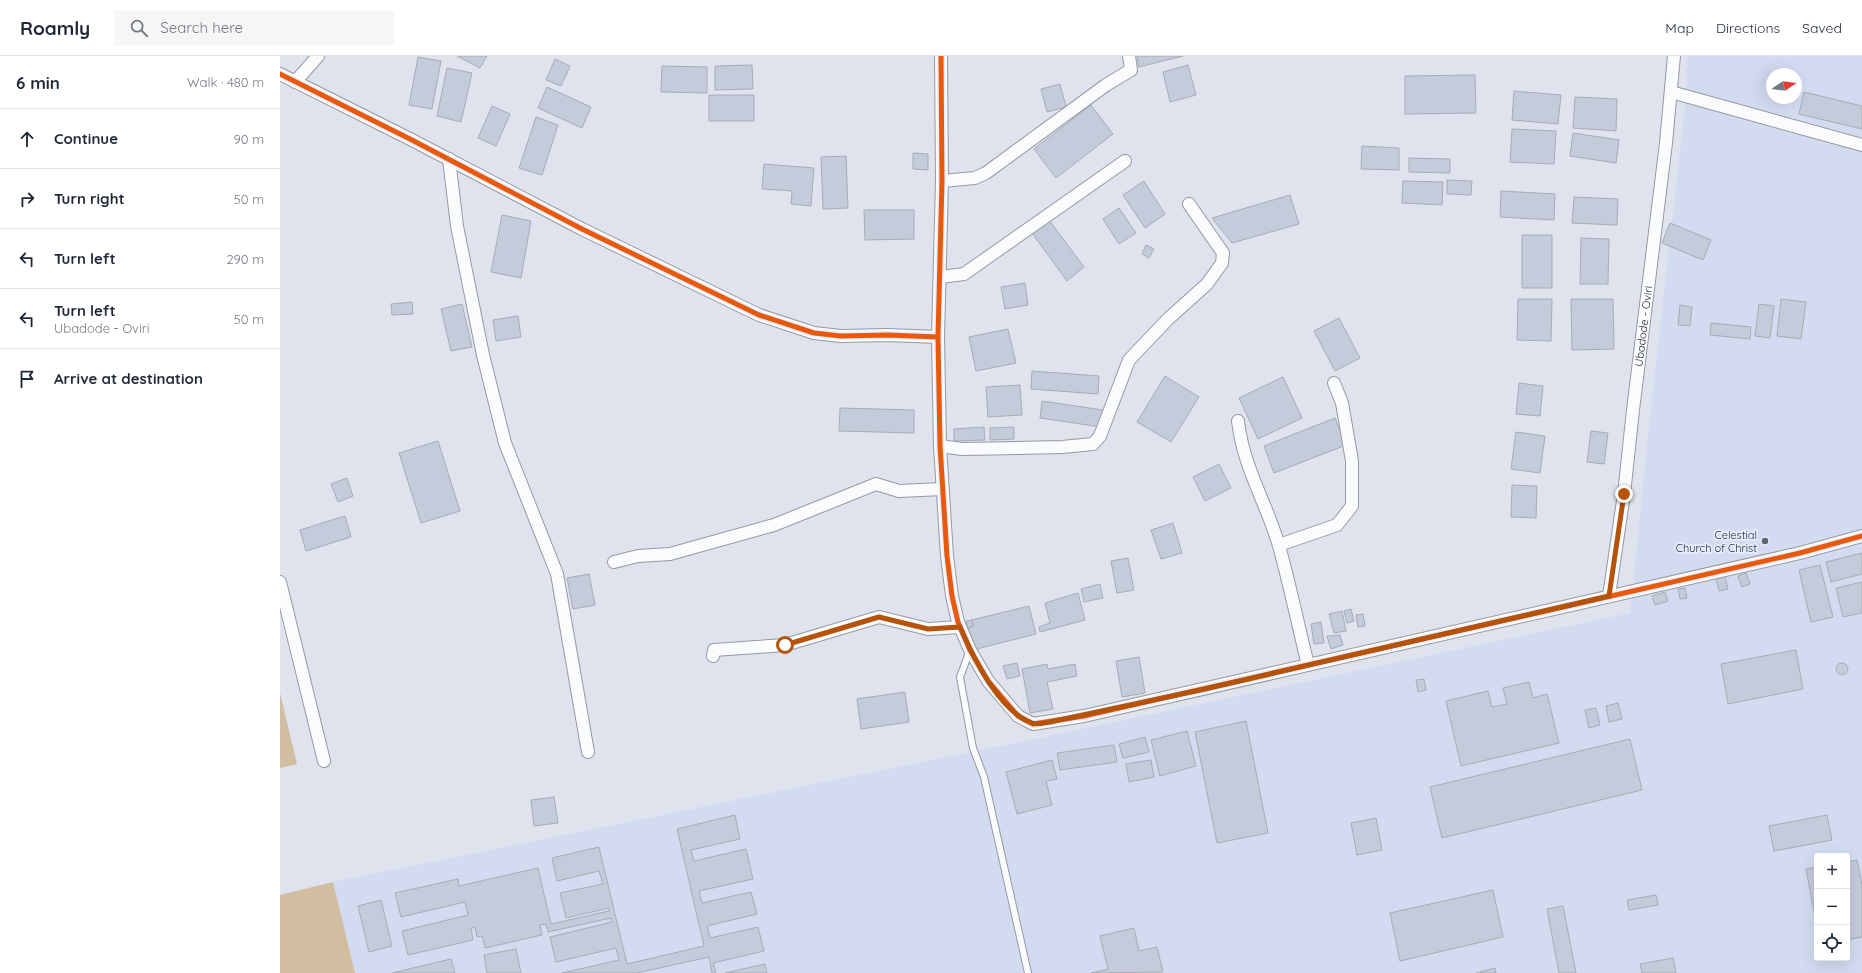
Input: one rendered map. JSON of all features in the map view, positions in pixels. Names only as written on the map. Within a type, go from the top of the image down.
[{"type":"street","points":[[295,82],[318,56]]},
{"type":"street","points":[[942,56],[941,277],[938,337],[940,446],[947,556],[952,596],[960,627],[970,650],[988,681],[1018,716],[1033,724],[1084,716],[1800,553],[1862,536]]},
{"type":"street","points":[[942,181],[974,178],[986,173],[1106,84],[1131,70],[1130,56]]},
{"type":"street","name":"Ubadode - Oviri","points":[[1609,596],[1624,494],[1674,56]]},
{"type":"street","points":[[280,74],[449,159],[582,229],[759,315],[785,325],[814,333],[842,336],[938,337]]},
{"type":"street","points":[[1671,92],[1862,145]]},
{"type":"street","points":[[449,159],[457,226],[483,355],[505,443],[557,574],[588,752]]},
{"type":"street","points":[[941,277],[964,274],[1125,161]]},
{"type":"street","points":[[940,446],[962,449],[1062,447],[1093,444],[1100,436],[1129,360],[1168,319],[1207,284],[1222,263],[1223,253],[1188,204]]},
{"type":"street","points":[[1279,545],[1337,525],[1352,506],[1352,461],[1342,403],[1334,383]]},
{"type":"street","points":[[1238,421],[1241,443],[1246,462],[1279,545],[1308,665]]},
{"type":"street","points":[[614,562],[638,556],[670,554],[774,525],[876,484],[899,491],[943,489]]},
{"type":"street","points":[[280,582],[324,761]]},
{"type":"street","points":[[713,656],[714,650],[785,645],[879,617],[928,629],[960,627]]},
{"type":"lane","points":[[970,650],[960,677],[973,748],[984,777],[1028,973]]},
{"type":"shaded area","points":[[1687,56],[1862,56],[1862,973],[355,973],[333,882],[1016,743],[1630,613],[1652,399],[1686,98]]},
{"type":"shaded area","points":[[280,693],[297,764],[280,768]]},
{"type":"shaded area","points":[[333,882],[355,973],[280,973],[280,895]]},
{"type":"building","points":[[457,56],[487,56],[480,68]]},
{"type":"building","points":[[1137,56],[1183,56],[1139,67]]},
{"type":"building","points":[[418,57],[441,61],[432,109],[409,105]]},
{"type":"building","points":[[555,59],[570,66],[561,86],[546,80]]},
{"type":"building","points":[[752,65],[753,89],[715,90],[715,66]]},
{"type":"building","points":[[1188,65],[1196,95],[1170,102],[1163,72]]},
{"type":"building","points":[[662,66],[707,67],[707,93],[661,92]]},
{"type":"building","points":[[447,68],[472,73],[461,122],[437,116]]},
{"type":"building","points":[[1475,75],[1476,113],[1405,114],[1405,76]]},
{"type":"building","points":[[1060,84],[1066,107],[1047,112],[1041,89]]},
{"type":"building","points":[[547,87],[591,107],[582,128],[538,108]]},
{"type":"building","points":[[1514,91],[1561,95],[1558,124],[1512,120]]},
{"type":"building","points":[[1804,92],[1862,106],[1862,129],[1799,114]]},
{"type":"building","points":[[709,95],[754,95],[754,121],[709,121]]},
{"type":"building","points":[[1575,97],[1617,99],[1616,131],[1573,128]]},
{"type":"building","points":[[1091,105],[1113,134],[1056,178],[1034,149]]},
{"type":"building","points":[[492,106],[510,114],[496,146],[478,138]]},
{"type":"building","points":[[536,117],[558,125],[542,175],[519,168]]},
{"type":"building","points":[[1512,129],[1556,131],[1554,164],[1510,162]]},
{"type":"building","points":[[1573,133],[1619,140],[1616,163],[1570,156]]},
{"type":"building","points":[[1362,146],[1399,148],[1399,170],[1361,169]]},
{"type":"building","points":[[913,153],[928,154],[928,170],[913,169]]},
{"type":"building","points":[[846,156],[848,208],[823,209],[821,157]]},
{"type":"building","points":[[1409,158],[1450,159],[1450,173],[1409,172]]},
{"type":"building","points":[[764,164],[814,168],[811,206],[791,204],[792,191],[762,189]]},
{"type":"building","points":[[1447,180],[1472,181],[1471,195],[1447,194]]},
{"type":"building","points":[[1144,181],[1165,214],[1145,228],[1123,195]]},
{"type":"building","points":[[1403,181],[1443,182],[1442,205],[1402,203]]},
{"type":"building","points":[[1501,191],[1555,194],[1554,220],[1500,217]]},
{"type":"building","points":[[1290,195],[1299,224],[1232,243],[1212,218]]},
{"type":"building","points":[[1574,197],[1618,199],[1617,225],[1572,223]]},
{"type":"building","points":[[1119,208],[1136,233],[1119,244],[1103,219]]},
{"type":"building","points":[[864,210],[914,210],[914,239],[865,240]]},
{"type":"building","points":[[502,215],[531,221],[521,278],[491,272]]},
{"type":"building","points":[[1049,220],[1084,267],[1067,281],[1032,233]]},
{"type":"building","points":[[1670,223],[1711,240],[1703,260],[1662,243]]},
{"type":"building","points":[[1522,235],[1552,235],[1552,288],[1522,288]]},
{"type":"building","points":[[1581,238],[1609,239],[1608,284],[1580,284]]},
{"type":"building","points":[[1146,245],[1154,249],[1149,258],[1142,254]]},
{"type":"building","points":[[1025,283],[1028,305],[1005,309],[1001,287]]},
{"type":"building","points":[[1518,299],[1552,299],[1551,341],[1517,340]]},
{"type":"building","points":[[1571,299],[1613,299],[1614,349],[1572,350]]},
{"type":"building","points":[[1781,299],[1806,302],[1801,339],[1777,336]]},
{"type":"building","points":[[412,302],[413,314],[392,315],[391,304]]},
{"type":"building","points":[[462,304],[472,347],[451,351],[441,309]]},
{"type":"building","points":[[1759,304],[1774,306],[1770,338],[1755,336]]},
{"type":"building","points":[[1680,305],[1692,307],[1690,326],[1678,325]]},
{"type":"building","points":[[518,316],[521,337],[496,341],[493,320]]},
{"type":"building","points":[[1339,318],[1360,358],[1335,371],[1314,331]]},
{"type":"building","points":[[1711,323],[1751,327],[1750,339],[1710,335]]},
{"type":"building","points":[[1008,329],[1016,363],[976,371],[969,337]]},
{"type":"building","points":[[1032,371],[1099,376],[1098,394],[1031,389]]},
{"type":"building","points":[[1165,376],[1199,397],[1171,442],[1137,422]]},
{"type":"building","points":[[1283,377],[1302,418],[1258,439],[1239,398]]},
{"type":"building","points":[[1519,383],[1543,386],[1540,416],[1516,414]]},
{"type":"building","points":[[1020,385],[1022,415],[988,417],[986,387]]},
{"type":"building","points":[[1042,401],[1103,410],[1101,427],[1040,418]]},
{"type":"building","points":[[840,408],[914,410],[914,433],[839,431]]},
{"type":"building","points":[[1335,418],[1346,445],[1274,473],[1264,446]]},
{"type":"building","points":[[984,427],[985,440],[954,441],[954,429]]},
{"type":"building","points":[[1014,427],[1014,439],[990,440],[990,428]]},
{"type":"building","points":[[1591,431],[1608,433],[1604,464],[1587,462]]},
{"type":"building","points":[[1516,432],[1545,436],[1540,473],[1511,469]]},
{"type":"building","points":[[438,441],[460,511],[421,523],[399,453]]},
{"type":"building","points":[[1219,464],[1231,488],[1205,501],[1193,477]]},
{"type":"building","points":[[347,478],[353,496],[338,502],[331,484]]},
{"type":"building","points":[[1512,485],[1537,486],[1536,518],[1511,517]]},
{"type":"building","points":[[345,516],[351,537],[306,551],[300,530]]},
{"type":"building","points":[[1173,523],[1182,553],[1161,559],[1151,530]]},
{"type":"building","points":[[1862,553],[1862,574],[1831,582],[1826,562]]},
{"type":"building","points":[[1128,558],[1134,590],[1117,593],[1111,561]]},
{"type":"building","points":[[1820,565],[1833,617],[1811,622],[1799,570]]},
{"type":"building","points":[[1746,573],[1750,584],[1742,587],[1738,576]]},
{"type":"building","points":[[589,574],[595,605],[573,609],[567,578]]},
{"type":"building","points":[[1725,576],[1728,589],[1719,591],[1716,579]]},
{"type":"building","points":[[1862,582],[1862,613],[1843,617],[1836,588]]},
{"type":"building","points":[[1100,584],[1103,598],[1084,602],[1081,589]]},
{"type":"building","points":[[1685,588],[1687,598],[1680,599],[1678,589]]},
{"type":"building","points":[[1665,592],[1668,601],[1655,605],[1652,596]]},
{"type":"building","points":[[1078,593],[1085,620],[1040,632],[1039,627],[1050,623],[1045,603]]},
{"type":"building","points":[[1029,606],[1036,634],[973,650],[968,628],[973,626],[972,620]]},
{"type":"building","points":[[1351,609],[1354,621],[1347,623],[1344,611]]},
{"type":"building","points":[[1342,611],[1346,631],[1334,633],[1329,614]]},
{"type":"building","points":[[1363,614],[1365,626],[1358,627],[1356,615]]},
{"type":"building","points":[[972,620],[973,626],[968,628],[966,621]]},
{"type":"building","points":[[1321,622],[1324,643],[1314,644],[1311,624]]},
{"type":"building","points":[[1340,635],[1343,645],[1331,649],[1327,636]]},
{"type":"building","points":[[1796,650],[1803,689],[1728,704],[1721,664]]},
{"type":"building","points":[[1139,657],[1145,693],[1122,697],[1116,661]]},
{"type":"building","points":[[1017,663],[1020,676],[1007,679],[1003,666]]},
{"type":"building","points":[[1842,663],[1846,665],[1848,669],[1846,673],[1842,675],[1838,673],[1836,669],[1838,665]]},
{"type":"building","points":[[1047,664],[1048,669],[1075,664],[1077,676],[1047,682],[1053,709],[1030,713],[1022,669]]},
{"type":"building","points":[[1424,679],[1426,690],[1418,692],[1416,680]]},
{"type":"building","points":[[1529,682],[1533,698],[1547,694],[1559,743],[1461,766],[1446,701],[1488,691],[1492,707],[1507,704],[1503,688]]},
{"type":"building","points":[[905,692],[909,722],[861,729],[857,699]]},
{"type":"building","points":[[1618,703],[1622,719],[1609,722],[1606,706]]},
{"type":"building","points":[[1596,708],[1600,725],[1589,728],[1585,710]]},
{"type":"building","points":[[1246,721],[1268,833],[1217,843],[1195,732]]},
{"type":"building","points":[[1187,731],[1196,766],[1160,776],[1151,740]]},
{"type":"building","points":[[1145,737],[1149,752],[1123,758],[1119,744]]},
{"type":"building","points":[[1630,739],[1642,790],[1442,838],[1430,787]]},
{"type":"building","points":[[1114,745],[1117,762],[1060,770],[1057,753]]},
{"type":"building","points":[[1052,760],[1057,779],[1046,781],[1052,805],[1017,814],[1006,772]]},
{"type":"building","points":[[1151,760],[1154,777],[1129,782],[1126,764]]},
{"type":"building","points":[[554,797],[558,823],[534,826],[531,800]]},
{"type":"building","points":[[735,815],[740,839],[691,850],[694,861],[746,849],[753,879],[699,891],[702,903],[751,892],[757,914],[707,926],[710,938],[758,927],[764,951],[713,963],[716,973],[712,973],[709,957],[637,973],[562,973],[619,960],[616,948],[556,962],[550,937],[612,922],[611,918],[548,932],[546,924],[540,925],[542,935],[485,948],[482,936],[477,937],[475,927],[471,928],[473,940],[408,955],[402,931],[468,915],[465,902],[401,917],[395,893],[458,879],[459,886],[538,868],[551,924],[609,911],[609,908],[566,918],[560,893],[603,884],[599,871],[557,881],[552,858],[599,847],[627,964],[704,946],[677,829]]},
{"type":"building","points":[[1827,815],[1832,840],[1774,851],[1769,826]]},
{"type":"building","points":[[1376,818],[1382,850],[1357,855],[1351,823]]},
{"type":"building","points":[[1857,860],[1862,885],[1862,937],[1850,939],[1850,889],[1850,861]]},
{"type":"building","points":[[1814,868],[1814,911],[1806,869]]},
{"type":"building","points":[[1493,890],[1503,937],[1400,961],[1390,913]]},
{"type":"building","points":[[1656,895],[1658,905],[1629,910],[1627,900]]},
{"type":"building","points":[[381,900],[392,946],[369,952],[358,906]]},
{"type":"building","points":[[1563,906],[1576,973],[1559,973],[1547,909]]},
{"type":"building","points":[[1134,928],[1139,951],[1157,947],[1163,972],[1091,973],[1108,969],[1100,936]]},
{"type":"building","points":[[516,949],[521,973],[487,973],[484,955]]},
{"type":"building","points":[[1673,958],[1676,973],[1642,973],[1640,964]]},
{"type":"building","points":[[451,959],[455,973],[392,973]]},
{"type":"building","points":[[765,964],[767,973],[725,973]]},
{"type":"building","points":[[1495,968],[1496,973],[1476,973]]},
{"type":"cycle path","points":[[941,56],[942,181],[938,337],[940,446],[947,556],[952,596],[958,622],[970,650],[988,681],[1018,716],[1033,724],[1084,716],[1800,553],[1862,536]]},
{"type":"cycle path","points":[[280,74],[410,139],[582,229],[759,315],[814,333],[841,336],[888,335],[938,337]]},
{"type":"place","name":"Celestial Church of Christ","points":[[1765,541]]},
{"type":"route","points":[[785,645],[879,617],[928,629],[960,627],[970,650],[988,681],[1018,716],[1033,724],[1084,716],[1609,596],[1624,494]]}]
